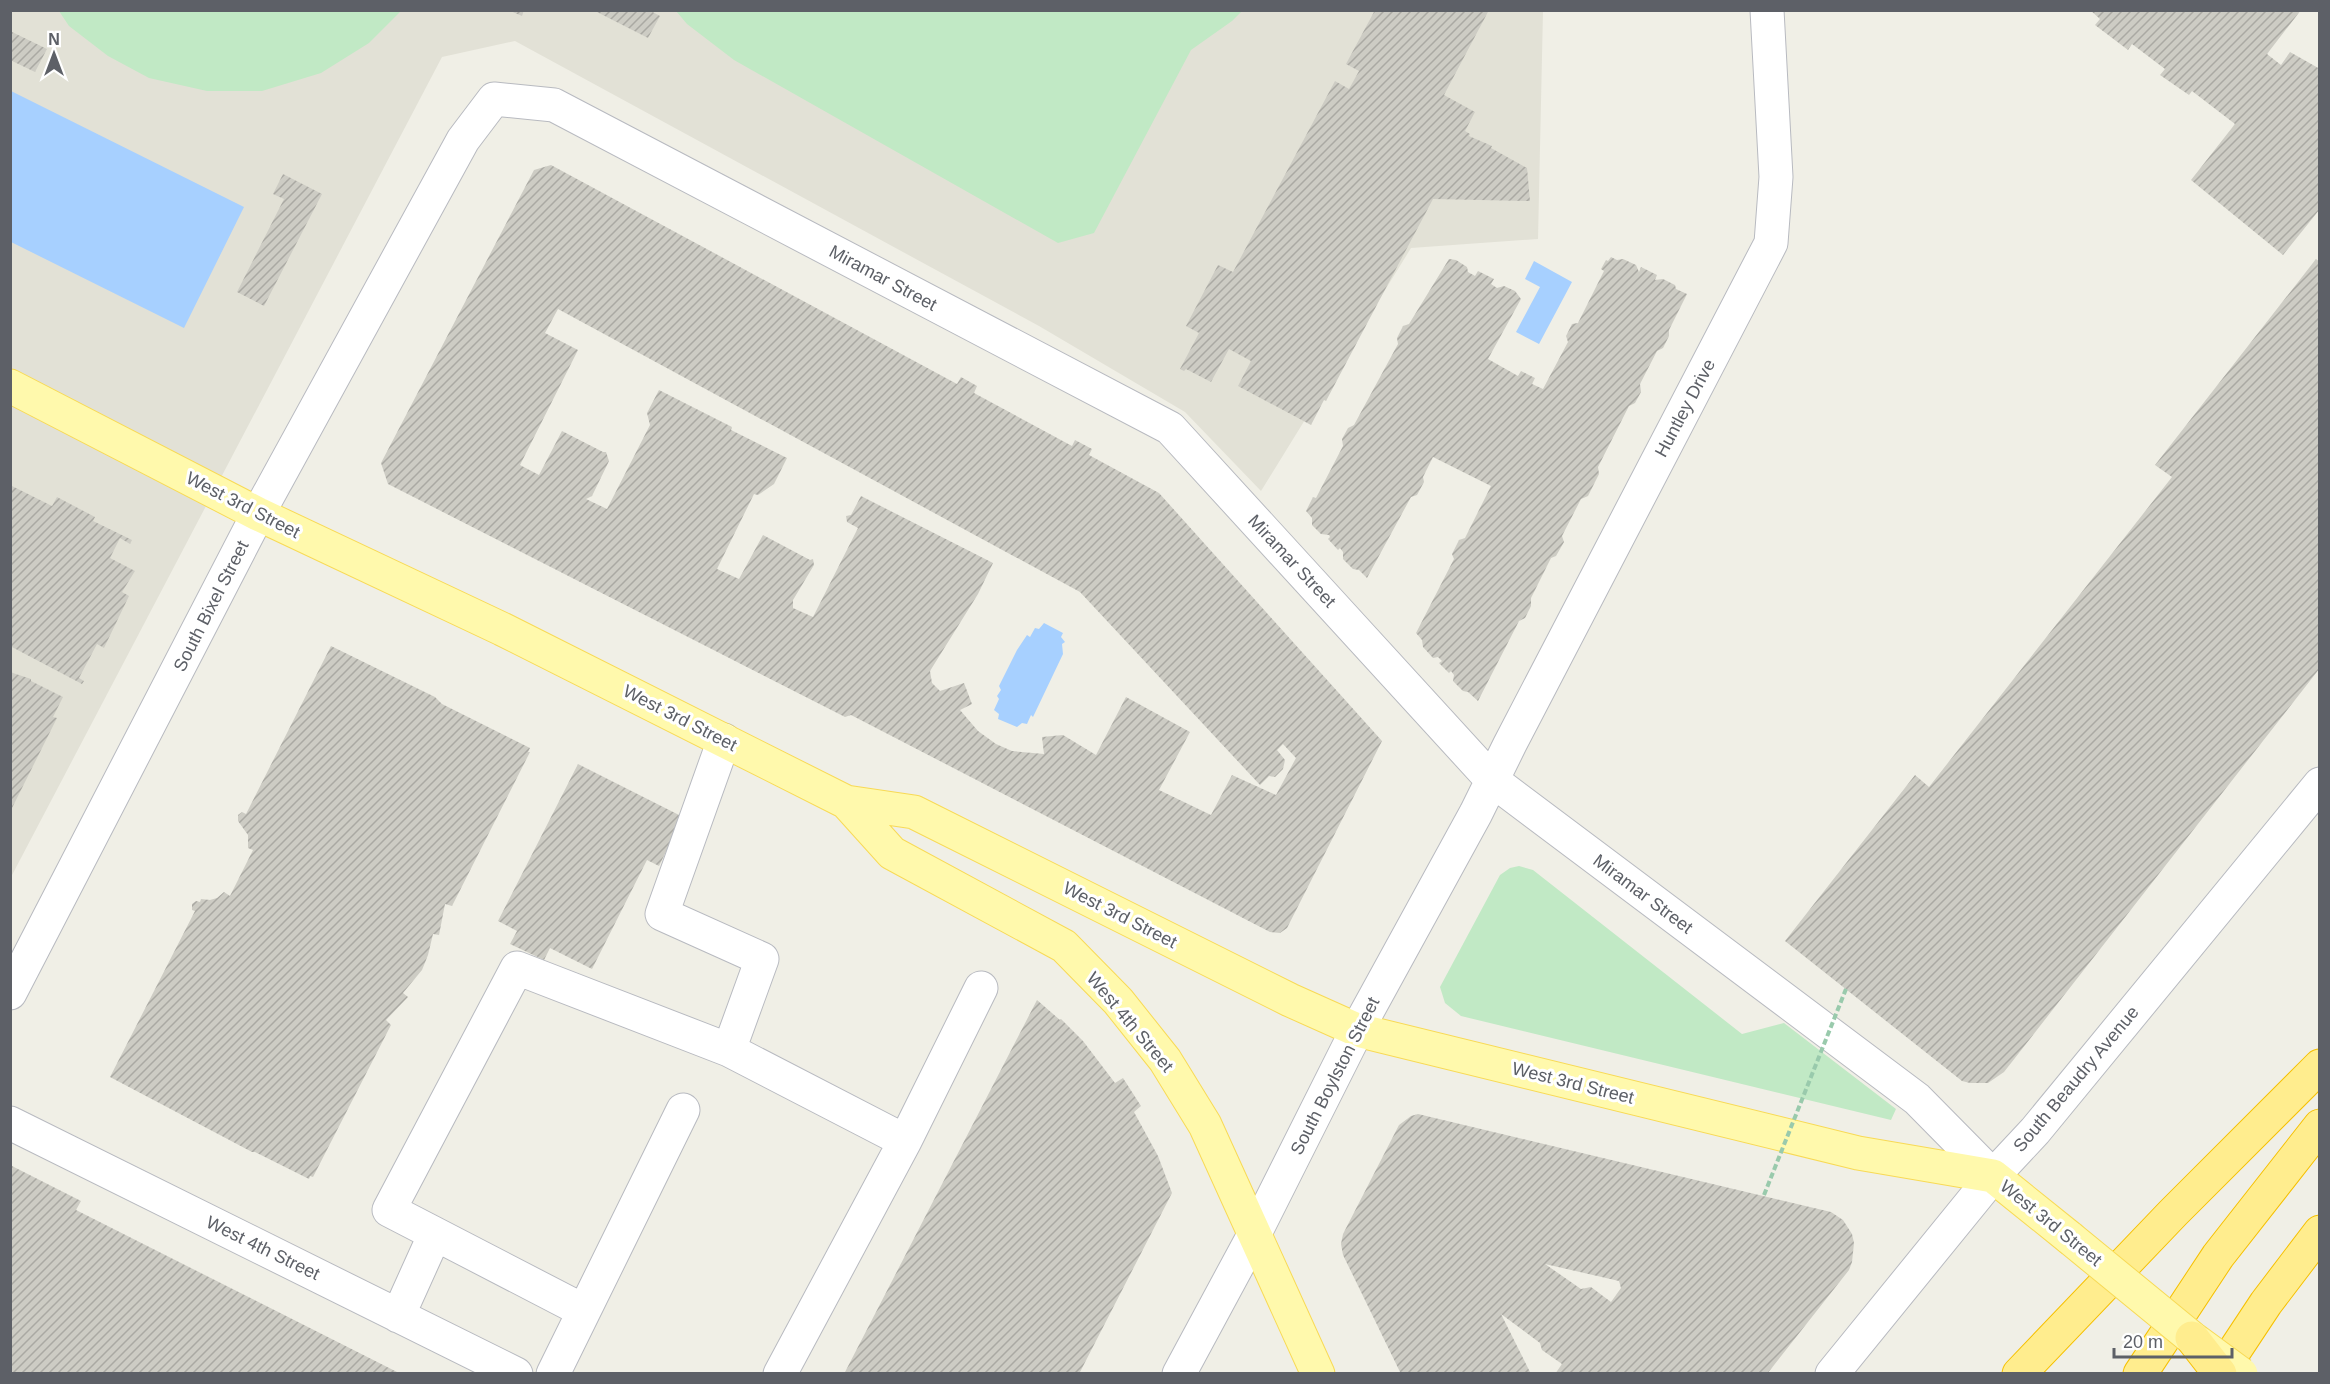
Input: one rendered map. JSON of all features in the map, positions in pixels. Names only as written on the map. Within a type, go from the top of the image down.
[{"type":"highway","points":[[2019,1374],[2173,1213],[2319,1066]]},
{"type":"highway","points":[[2140,1374],[2218,1256],[2319,1126]]},
{"type":"highway","points":[[2192,1338],[2220,1374],[2266,1303],[2319,1232]]},
{"type":"main road","name":"West 3rd Street","points":[[10,386],[258,514],[502,628],[846,802],[914,812],[1290,1000],[1357,1030],[1858,1153],[1993,1176],[2192,1338],[2241,1374]]},
{"type":"main road","name":"West 4th Street","points":[[846,802],[892,853],[1064,946],[1118,1001],[1165,1060],[1205,1125],[1318,1374]]},
{"type":"street","name":"Huntley Drive","points":[[1492,780],[1771,243],[1776,177],[1767,10]]},
{"type":"street","name":"Miramar Street","points":[[494,99],[555,105],[1170,429],[1492,780],[1917,1098],[1993,1176]]},
{"type":"street","name":"South Bixel Street","points":[[10,993],[258,514],[463,140],[494,99]]},
{"type":"street","points":[[724,740],[662,914],[762,959],[729,1050]]},
{"type":"street","name":"South Boylston Street","points":[[1179,1374],[1255,1233],[1357,1030],[1492,780]]},
{"type":"street","name":"South Beaudry Avenue","points":[[1832,1374],[1993,1176],[2035,1131],[2319,784]]},
{"type":"street","points":[[584,1311],[389,1210],[517,968],[729,1050],[905,1141]]},
{"type":"street","points":[[780,1374],[905,1141],[981,988]]},
{"type":"street","points":[[553,1374],[683,1110]]},
{"type":"street","name":"West 4th Street","points":[[10,1123],[516,1374]]},
{"type":"street","points":[[398,1316],[435,1234]]},
{"type":"path","points":[[1764,1195],[1846,989]]},
{"type":"shaded area","points":[[11,11],[1543,11],[1538,239],[1411,248],[1261,491],[1185,412],[1039,326],[515,41],[442,57],[11,877]]},
{"type":"green space","points":[[59,11],[401,11],[369,43],[321,73],[262,91],[207,91],[149,78],[108,56],[69,26]]},
{"type":"green space","points":[[676,11],[1242,11],[1232,21],[1191,50],[1094,233],[1058,243],[734,60],[687,24]]},
{"type":"green space","points":[[1519,866],[1533,870],[1742,1034],[1784,1023],[1896,1109],[1891,1120],[1461,1016],[1445,1003],[1440,987],[1500,875],[1510,868]]},
{"type":"water","points":[[11,91],[244,207],[184,328],[11,242]]},
{"type":"water","points":[[1534,261],[1572,282],[1539,344],[1516,332],[1540,287],[1525,279]]},
{"type":"water","points":[[1044,623],[1063,633],[1061,637],[1065,642],[1062,644],[1063,654],[1033,717],[1031,715],[1027,724],[1022,723],[1017,727],[998,719],[999,714],[994,710],[1001,690],[999,686],[1027,635],[1030,637],[1035,628],[1039,629]]},
{"type":"building","points":[[508,10],[524,10],[522,16]]},
{"type":"building","points":[[593,10],[649,10],[660,16],[648,38]]},
{"type":"building","points":[[1375,10],[1489,10],[1444,95],[1475,112],[1465,131],[1470,134],[1469,136],[1492,146],[1491,148],[1527,168],[1530,201],[1433,199],[1311,425],[1238,386],[1251,361],[1229,349],[1211,382],[1186,369],[1184,371],[1180,369],[1199,333],[1186,326],[1218,265],[1233,272],[1335,81],[1349,89],[1359,71],[1346,64]]},
{"type":"building","points":[[2090,10],[2301,10],[2267,54],[2281,65],[2290,52],[2320,69],[2320,209],[2283,255],[2191,180],[2235,124],[2192,91],[2189,95],[2160,75],[2165,69],[2132,44],[2128,50],[2095,25],[2100,19]]},
{"type":"building","points":[[10,31],[47,49],[35,72],[10,60]]},
{"type":"building","points":[[551,165],[957,384],[961,377],[977,386],[974,393],[1072,446],[1075,440],[1092,449],[1089,455],[1159,493],[1382,741],[1287,928],[1280,933],[1270,932],[851,715],[845,717],[388,484],[381,463],[534,170]],"holes":[[[558,309],[1080,592],[1260,785],[1269,776],[1275,777],[1283,769],[1285,760],[1277,750],[1283,744],[1296,758],[1276,795],[1232,775],[1211,815],[1159,790],[1190,732],[1126,697],[1096,755],[1063,735],[1042,737],[1044,754],[1012,751],[996,744],[978,731],[960,710],[972,704],[964,683],[940,691],[932,683],[930,671],[978,594],[993,563],[861,496],[851,515],[846,516],[847,522],[858,528],[813,617],[793,608],[793,600],[814,565],[813,559],[810,560],[763,535],[739,579],[717,569],[754,494],[758,495],[774,484],[787,458],[659,390],[647,413],[650,425],[607,509],[586,499],[592,496],[609,461],[606,452],[562,431],[539,475],[520,465],[578,350],[545,333]]]},
{"type":"building","points":[[283,174],[322,194],[264,306],[237,292],[284,199],[273,194]]},
{"type":"building","points":[[1611,257],[1636,265],[1639,272],[1641,267],[1657,275],[1655,280],[1663,279],[1687,294],[1669,330],[1669,336],[1663,348],[1657,351],[1640,384],[1641,392],[1635,403],[1629,406],[1598,467],[1599,474],[1588,496],[1581,499],[1562,536],[1564,542],[1556,556],[1551,558],[1531,598],[1531,606],[1525,618],[1519,621],[1478,701],[1453,681],[1454,675],[1451,671],[1449,673],[1439,663],[1442,661],[1438,657],[1433,658],[1423,647],[1422,640],[1416,633],[1454,559],[1452,554],[1459,540],[1465,538],[1491,486],[1433,457],[1417,495],[1411,497],[1367,578],[1343,559],[1343,552],[1328,539],[1329,535],[1321,534],[1312,525],[1312,518],[1306,511],[1313,497],[1316,498],[1343,446],[1342,439],[1348,428],[1354,425],[1398,344],[1397,338],[1403,326],[1409,324],[1449,259],[1456,260],[1467,267],[1468,272],[1475,276],[1478,271],[1494,279],[1491,284],[1497,288],[1504,286],[1515,291],[1521,299],[1488,359],[1518,376],[1521,371],[1535,378],[1532,384],[1543,389],[1568,342],[1566,336],[1572,324],[1578,323],[1604,271],[1601,269],[1606,260],[1608,261]]},
{"type":"building","points":[[2316,259],[2320,262],[2320,668],[2004,1072],[1988,1083],[1962,1081],[1785,941],[1915,775],[1929,787],[2172,477],[2155,465]]},
{"type":"building","points":[[10,485],[52,506],[57,497],[95,517],[93,521],[132,540],[130,544],[120,538],[110,558],[135,571],[122,592],[129,596],[104,648],[97,644],[79,678],[84,681],[82,684],[10,646]]},
{"type":"building","points":[[331,646],[435,697],[442,704],[530,748],[528,752],[530,752],[452,906],[445,904],[439,935],[433,934],[422,970],[403,993],[408,997],[386,1020],[391,1025],[313,1177],[310,1176],[309,1179],[252,1152],[110,1077],[195,911],[192,910],[192,904],[196,901],[200,902],[201,899],[217,898],[224,892],[230,896],[253,850],[248,848],[248,835],[238,821],[238,815],[242,812],[246,814]]},
{"type":"building","points":[[10,672],[31,679],[63,697],[53,717],[57,718],[10,812]]},
{"type":"building","points":[[578,764],[683,817],[659,866],[647,860],[592,969],[550,948],[544,960],[510,944],[517,931],[498,921]]},
{"type":"building","points":[[1037,1000],[1083,1041],[1115,1083],[1123,1078],[1141,1106],[1134,1112],[1158,1156],[1172,1193],[1079,1374],[844,1374]]},
{"type":"building","points":[[1418,1114],[1831,1212],[1843,1220],[1852,1234],[1854,1243],[1852,1262],[1849,1270],[1767,1374],[1555,1374],[1562,1364],[1542,1350],[1540,1343],[1501,1314],[1531,1374],[1401,1374],[1343,1255],[1341,1244],[1343,1234],[1399,1125]],"holes":[[[1545,1264],[1619,1281],[1621,1288],[1611,1302],[1591,1287],[1581,1289]]]},
{"type":"building","points":[[10,1165],[81,1201],[76,1210],[401,1374],[10,1374]]}]
